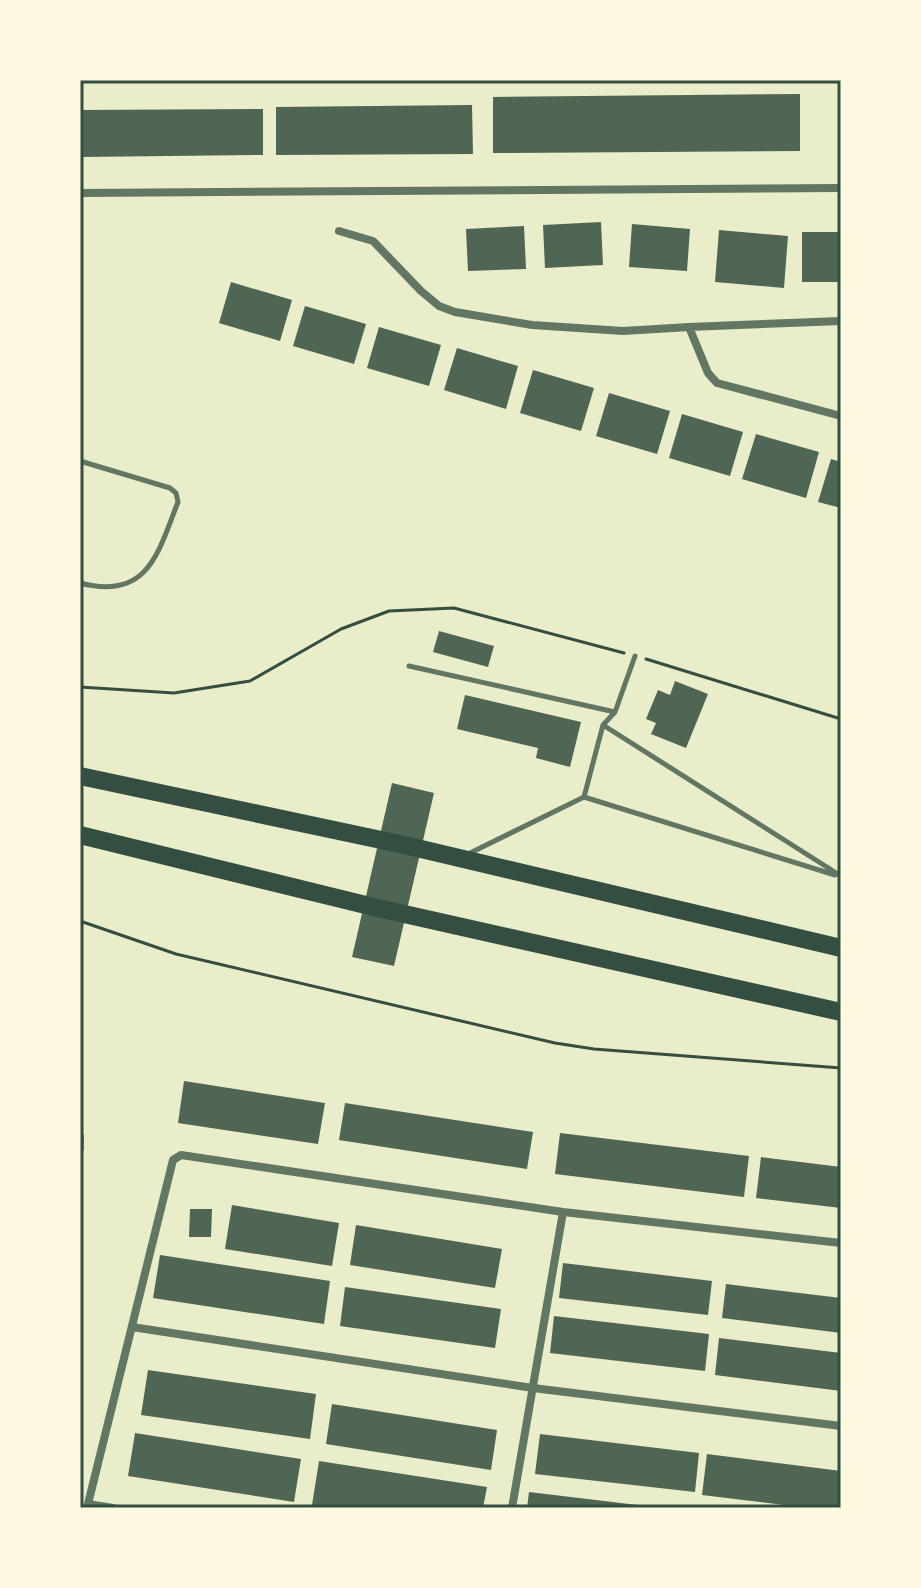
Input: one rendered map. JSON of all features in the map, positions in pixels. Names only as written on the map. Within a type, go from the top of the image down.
[{"type":"highway","points":[[80,776],[460,858],[841,948]]},
{"type":"highway","points":[[80,835],[382,909],[841,1012]]},
{"type":"street","points":[[80,193],[841,188]]},
{"type":"street","points":[[339,231],[373,241],[421,291],[439,306],[455,312],[532,325],[607,330],[841,321]]},
{"type":"street","points":[[689,327],[708,373],[717,383],[841,416]]},
{"type":"street","points":[[80,1136],[80,1148]]},
{"type":"street","points":[[113,1508],[87,1506],[173,1160],[181,1155],[563,1212],[841,1243]]},
{"type":"street","points":[[512,1508],[563,1212]]},
{"type":"street","points":[[132,1327],[533,1388],[841,1426]]},
{"type":"lane","points":[[80,461],[170,488],[176,493],[178,502],[153,564],[145,572],[127,583],[102,589],[80,583]]},
{"type":"lane","points":[[584,797],[603,725],[615,712],[635,656]]},
{"type":"lane","points":[[409,666],[615,712]]},
{"type":"lane","points":[[603,725],[841,876]]},
{"type":"lane","points":[[460,858],[584,797],[841,876]]},
{"type":"path","points":[[80,687],[174,693],[250,681],[341,629],[389,611],[454,608],[635,656],[820,710],[841,719]]},
{"type":"path","points":[[80,921],[176,954],[555,1043],[594,1049],[841,1068]]},
{"type":"building","points":[[800,94],[800,151],[493,153],[493,97]]},
{"type":"building","points":[[472,105],[473,154],[276,155],[276,107]]},
{"type":"building","points":[[263,109],[263,155],[80,157],[80,110]]},
{"type":"building","points":[[601,222],[603,265],[545,268],[543,225]]},
{"type":"building","points":[[632,224],[690,229],[687,271],[629,267]]},
{"type":"building","points":[[524,226],[526,269],[468,271],[466,229]]},
{"type":"building","points":[[719,230],[788,236],[784,288],[715,282]]},
{"type":"building","points":[[802,232],[841,232],[841,282],[802,282]]},
{"type":"building","points":[[231,282],[292,300],[280,341],[219,323]]},
{"type":"building","points":[[305,306],[366,324],[354,364],[293,346]]},
{"type":"building","points":[[379,327],[441,345],[429,386],[367,368]]},
{"type":"building","points":[[457,348],[518,366],[506,409],[444,390]]},
{"type":"building","points":[[533,370],[594,388],[581,431],[520,413]]},
{"type":"building","points":[[609,393],[670,411],[657,454],[596,436]]},
{"type":"building","points":[[682,414],[743,432],[730,476],[669,458]]},
{"type":"building","points":[[756,434],[819,452],[806,498],[742,479]]},
{"type":"building","points":[[831,459],[841,462],[841,508],[818,502]]},
{"type":"building","points":[[439,631],[494,646],[488,667],[433,652]]},
{"type":"building","points":[[675,681],[708,694],[686,748],[651,734],[656,723],[646,719],[658,690],[670,695]]},
{"type":"building","points":[[465,695],[581,722],[570,767],[536,758],[538,748],[457,729]]},
{"type":"building","points":[[392,783],[434,793],[394,966],[352,957]]},
{"type":"building","points":[[184,1081],[325,1103],[318,1144],[178,1123]]},
{"type":"building","points":[[345,1103],[533,1132],[527,1169],[339,1140]]},
{"type":"building","points":[[560,1133],[749,1156],[744,1197],[555,1174]]},
{"type":"building","points":[[761,1157],[841,1167],[841,1208],[756,1198]]},
{"type":"building","points":[[232,1205],[339,1223],[332,1266],[225,1249]]},
{"type":"building","points":[[190,1209],[212,1209],[211,1237],[189,1237]]},
{"type":"building","points":[[356,1225],[502,1249],[495,1288],[350,1265]]},
{"type":"building","points":[[160,1255],[330,1281],[324,1324],[153,1298]]},
{"type":"building","points":[[563,1263],[712,1281],[708,1315],[559,1298]]},
{"type":"building","points":[[726,1284],[841,1298],[841,1333],[722,1318]]},
{"type":"building","points":[[345,1287],[501,1309],[495,1348],[340,1326]]},
{"type":"building","points":[[554,1316],[709,1334],[705,1371],[550,1353]]},
{"type":"building","points":[[719,1338],[841,1353],[841,1391],[715,1375]]},
{"type":"building","points":[[148,1370],[316,1394],[310,1439],[141,1415]]},
{"type":"building","points":[[332,1404],[497,1430],[491,1470],[326,1444]]},
{"type":"building","points":[[135,1433],[301,1459],[294,1502],[128,1476]]},
{"type":"building","points":[[540,1434],[699,1453],[695,1492],[535,1474]]},
{"type":"building","points":[[707,1454],[841,1471],[841,1508],[808,1508],[702,1495]]},
{"type":"building","points":[[319,1461],[487,1487],[483,1508],[332,1508],[312,1505]]},
{"type":"building","points":[[529,1492],[646,1506],[646,1508],[527,1508]]}]
